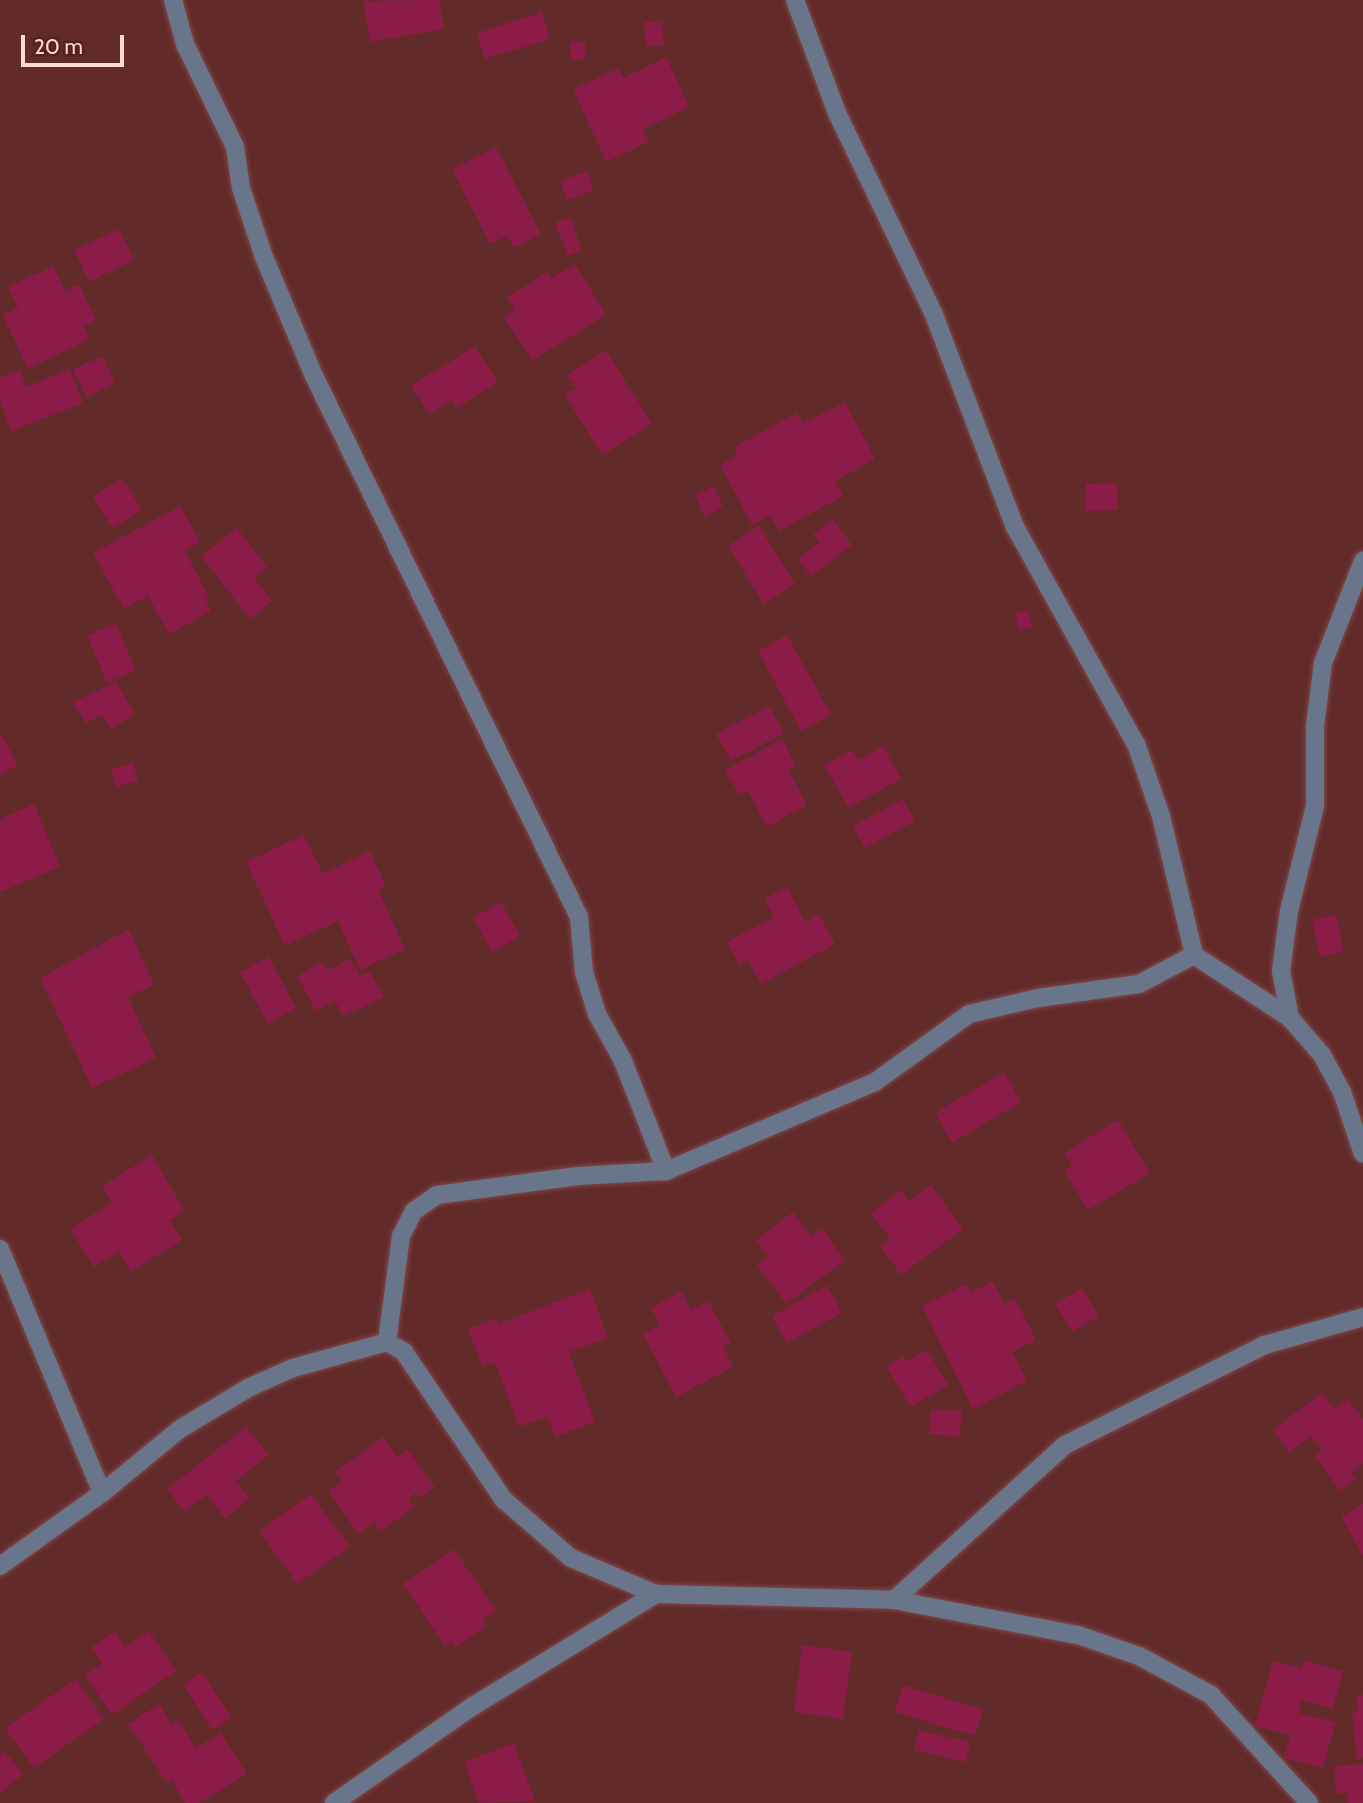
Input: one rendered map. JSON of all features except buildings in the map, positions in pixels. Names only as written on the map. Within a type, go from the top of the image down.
[{"type":"street","points":[[173,0],[196,70],[235,147],[241,188],[264,257],[314,376],[579,917],[584,972],[597,1014],[623,1061],[666,1171]]},
{"type":"street","points":[[795,0],[837,113],[934,315],[1015,527],[1136,744],[1161,816],[1194,955],[1290,1018],[1322,1055],[1342,1092],[1363,1154]]},
{"type":"street","points":[[1290,1018],[1282,971],[1289,911],[1315,806],[1315,726],[1323,663],[1363,561]]},
{"type":"street","points":[[387,1342],[401,1236],[414,1211],[437,1195],[579,1176],[666,1171],[875,1083],[969,1014],[1038,998],[1139,984],[1194,955]]},
{"type":"street","points":[[0,1249],[103,1493]]},
{"type":"street","points":[[894,1600],[1065,1445],[1265,1345],[1363,1317]]},
{"type":"street","points":[[0,1566],[103,1493],[180,1429],[248,1388],[293,1368],[387,1342],[404,1352],[504,1500],[570,1558],[656,1594],[894,1600],[1079,1635],[1139,1656],[1211,1695],[1229,1710],[1309,1803]]},
{"type":"street","points":[[334,1803],[472,1706],[656,1594]]}]
